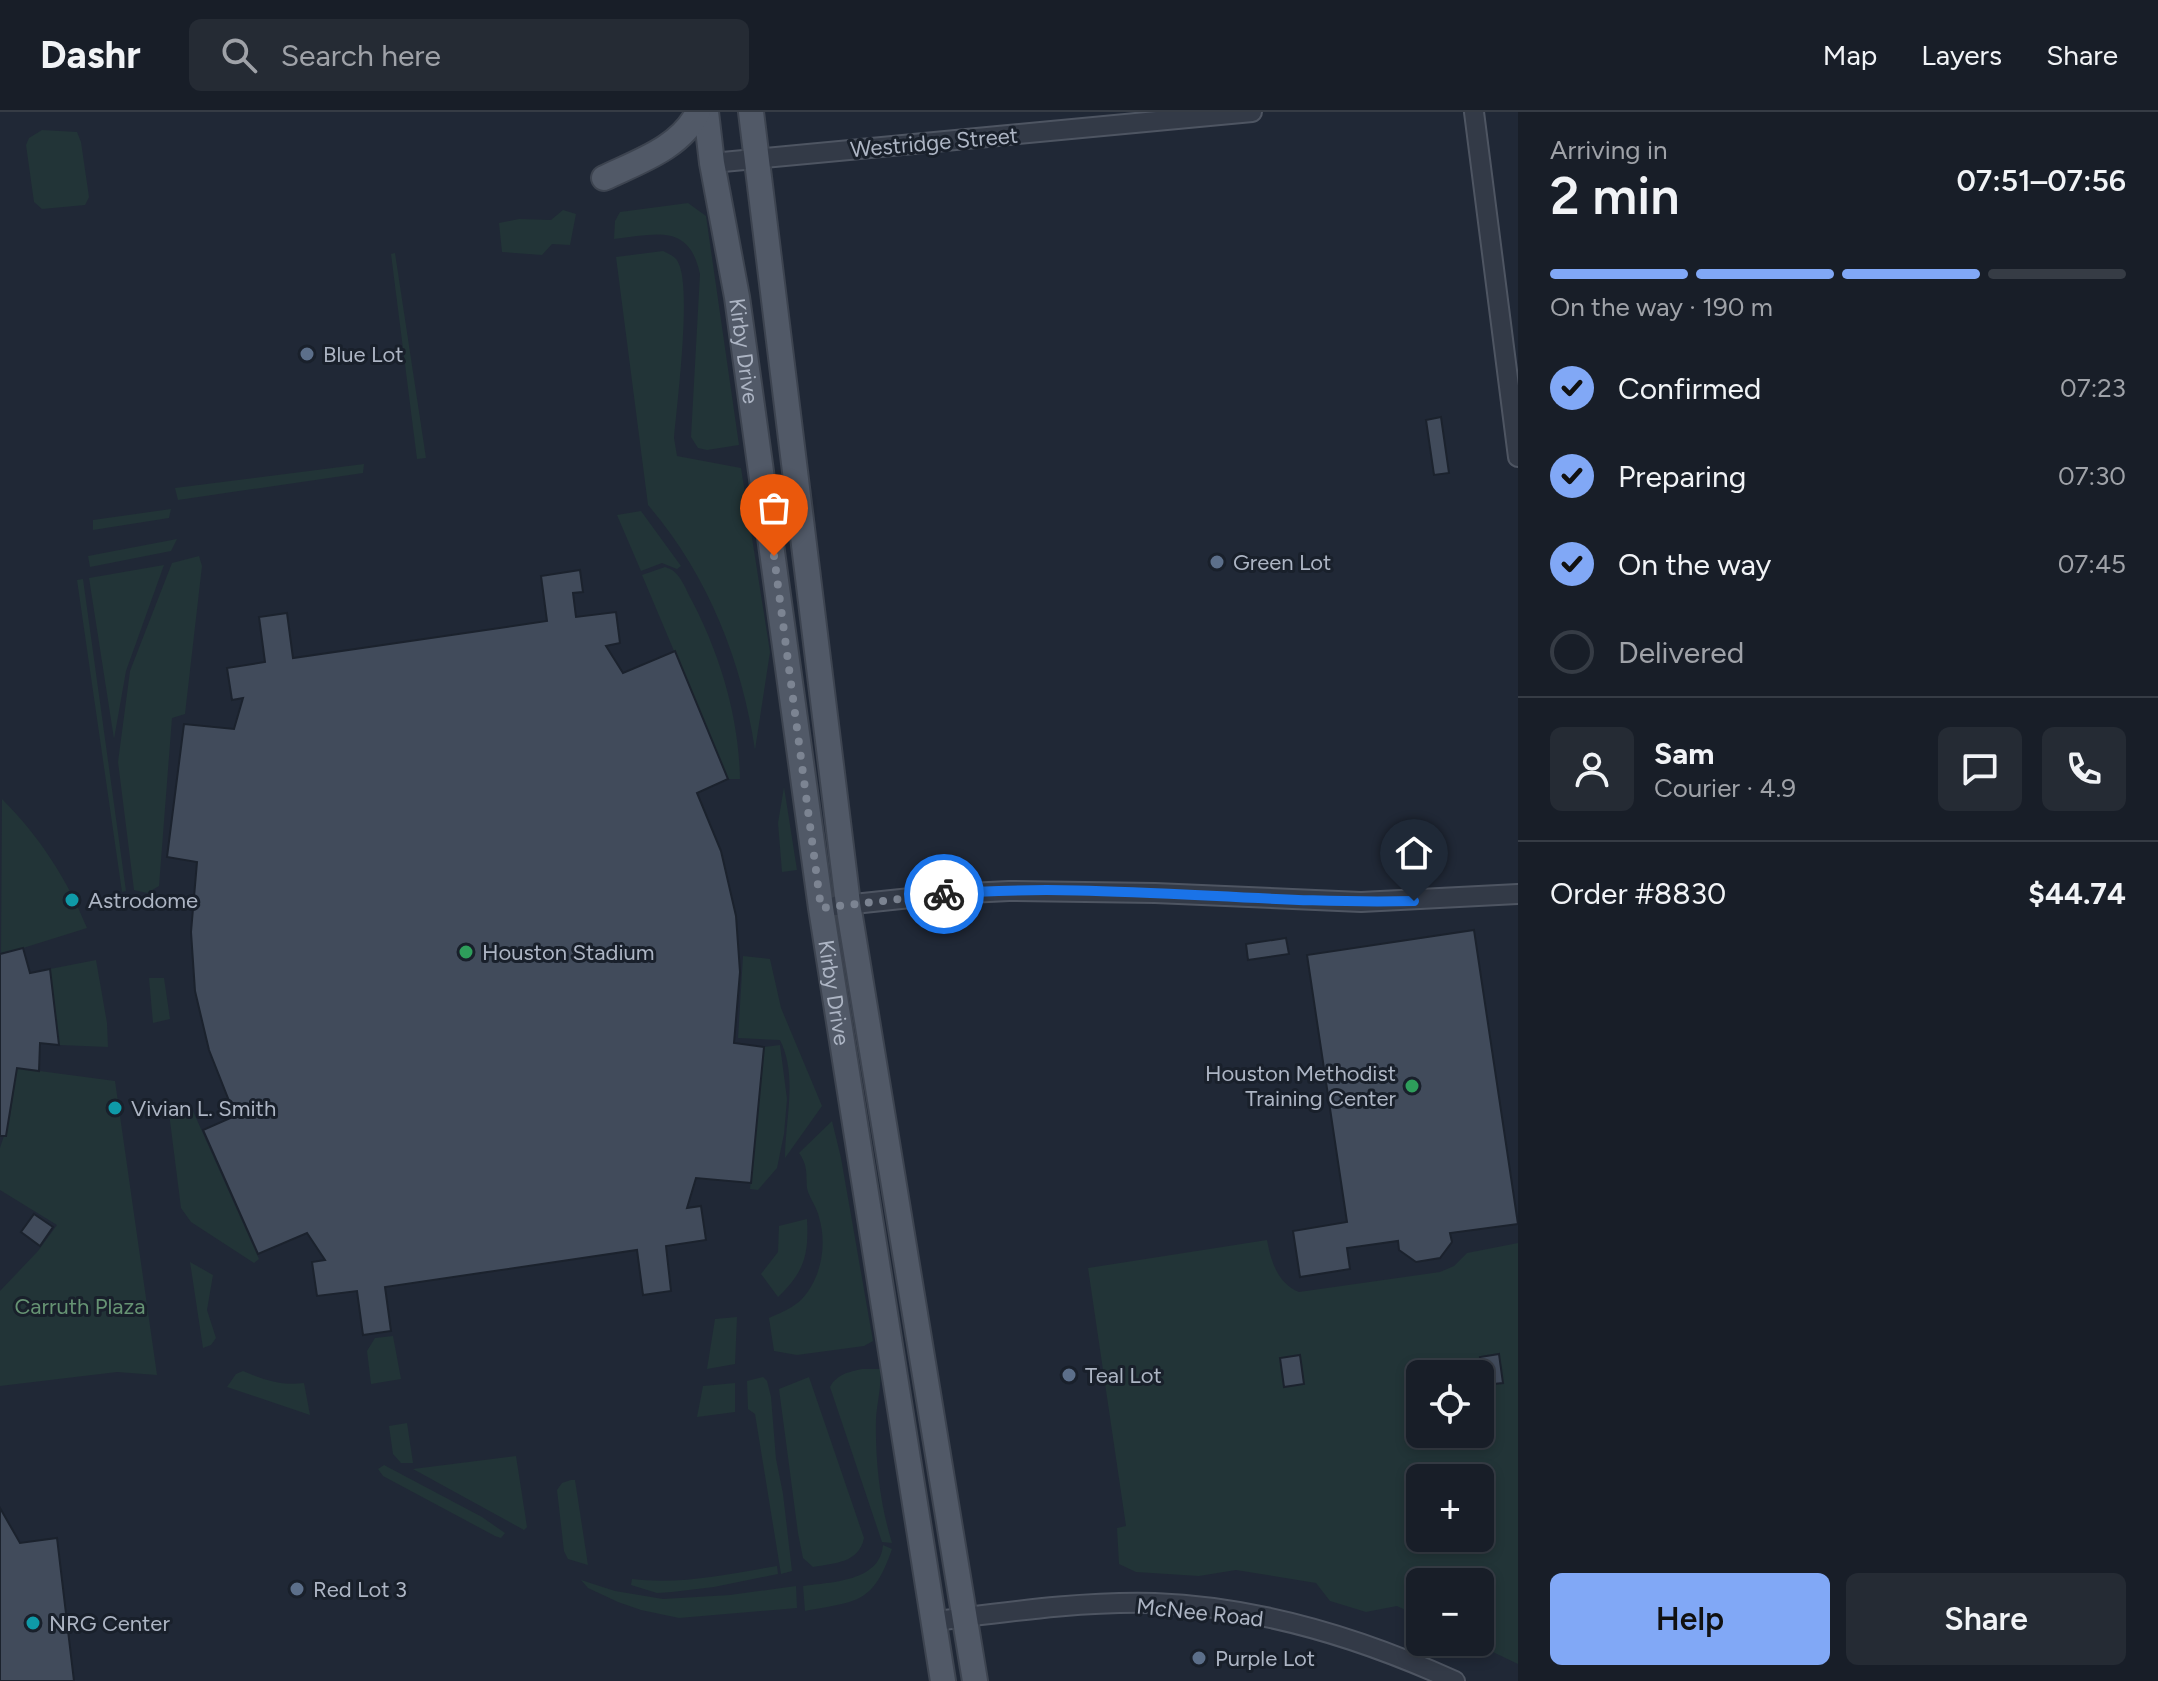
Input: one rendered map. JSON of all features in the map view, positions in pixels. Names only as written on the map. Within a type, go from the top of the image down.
[{"type":"main road","points":[[604,178],[674,142],[698,112]]},
{"type":"main road","name":"Kirby Drive","points":[[706,112],[712,163],[737,297],[821,908],[943,1681]]},
{"type":"main road","name":"Kirby Drive","points":[[751,112],[848,904],[975,1681]]},
{"type":"main road","points":[[778,585],[808,581]]},
{"type":"main road","points":[[877,1268],[907,1263]]},
{"type":"street","name":"Westridge Street","points":[[712,163],[1252,112]]},
{"type":"street","points":[[1474,112],[1518,457]]},
{"type":"street","points":[[821,908],[948,894],[1009,891],[1140,892],[1361,902],[1518,894]]},
{"type":"street","name":"McNee Road","points":[[935,1621],[1106,1604],[1156,1603],[1205,1608],[1341,1635],[1405,1658],[1455,1681]]},
{"type":"green space","points":[[42,130],[77,132],[89,197],[85,205],[42,209],[34,202],[26,145],[29,138]]},
{"type":"green space","points":[[688,203],[706,216],[739,445],[707,450],[698,448],[691,437],[700,274],[695,257],[679,239],[668,236],[614,239],[615,221],[620,212]]},
{"type":"green space","points":[[563,210],[576,214],[570,245],[552,244],[542,255],[502,252],[499,223],[519,219],[551,220]]},
{"type":"green space","points":[[663,251],[678,262],[684,295],[674,438],[677,456],[741,468],[770,652],[755,750],[741,684],[719,620],[688,560],[648,505],[616,257]]},
{"type":"green space","points":[[395,253],[426,458],[417,459],[391,254]]},
{"type":"green space","points":[[364,464],[363,473],[178,500],[175,488]]},
{"type":"green space","points":[[171,509],[169,518],[93,530],[93,520]]},
{"type":"green space","points":[[641,511],[681,566],[677,569],[662,563],[641,571],[617,515]]},
{"type":"green space","points":[[177,539],[171,551],[90,567],[88,556]]},
{"type":"green space","points":[[199,556],[202,566],[185,714],[172,718],[159,886],[147,893],[134,890],[118,762],[130,671],[172,563]]},
{"type":"green space","points":[[164,565],[126,671],[114,739],[89,578]]},
{"type":"green space","points":[[665,567],[678,575],[684,584],[719,664],[732,709],[740,779],[728,779],[642,575]]},
{"type":"green space","points":[[83,579],[126,891],[122,892],[77,580]]},
{"type":"green space","points":[[784,787],[797,870],[782,872],[778,823]]},
{"type":"green space","points":[[2,799],[51,859],[87,928],[1,953]]},
{"type":"green space","points":[[743,956],[770,959],[781,1008],[822,1106],[785,1158],[789,1083],[780,1040],[738,1038]]},
{"type":"green space","points":[[96,960],[108,1047],[59,1045],[50,969]]},
{"type":"green space","points":[[149,978],[164,978],[170,1019],[153,1023]]},
{"type":"green space","points":[[780,1045],[787,1099],[777,1168],[758,1190],[750,1189],[764,1047]]},
{"type":"green space","name":"Carruth Plaza","points":[[17,1068],[115,1081],[157,1375],[117,1372],[0,1386],[0,1291],[38,1251],[57,1225],[0,1190],[0,1148],[10,1117]]},
{"type":"green space","points":[[193,1111],[259,1259],[254,1263],[191,1222],[181,1208],[169,1113]]},
{"type":"green space","points":[[832,1121],[873,1341],[864,1346],[797,1355],[774,1351],[769,1318],[802,1299],[814,1281],[821,1260],[823,1238],[819,1217],[808,1192],[805,1166],[799,1153]]},
{"type":"green space","points":[[807,1219],[803,1262],[794,1279],[778,1297],[761,1274],[778,1252],[779,1226]]},
{"type":"green space","points":[[1267,1240],[1280,1277],[1299,1292],[1440,1272],[1454,1266],[1467,1253],[1518,1243],[1518,1664],[1494,1653],[1494,1568],[1406,1568],[1406,1610],[1397,1606],[1366,1612],[1330,1601],[1316,1583],[1236,1570],[1199,1576],[1136,1572],[1119,1564],[1117,1528],[1126,1526],[1088,1268]]},
{"type":"green space","points":[[190,1262],[213,1275],[207,1310],[216,1338],[211,1345],[203,1348]]},
{"type":"green space","points":[[737,1317],[735,1364],[707,1369],[715,1319]]},
{"type":"green space","points":[[393,1336],[401,1379],[371,1384],[367,1351],[375,1338]]},
{"type":"green space","points":[[862,1369],[880,1369],[876,1419],[877,1466],[892,1543],[882,1542],[830,1387],[840,1376]]},
{"type":"green space","points":[[243,1371],[273,1382],[304,1383],[310,1415],[227,1387],[236,1374]]},
{"type":"green space","points":[[763,1377],[771,1397],[776,1459],[792,1571],[781,1574],[755,1414],[748,1409],[747,1381]]},
{"type":"green space","points":[[809,1377],[864,1538],[857,1553],[851,1557],[813,1567],[803,1558],[798,1533],[779,1389]]},
{"type":"green space","points":[[735,1383],[735,1412],[697,1417],[703,1386]]},
{"type":"green space","points":[[407,1423],[413,1463],[401,1463],[393,1454],[389,1426]]},
{"type":"green space","points":[[516,1456],[527,1527],[524,1530],[413,1469]]},
{"type":"green space","points":[[384,1465],[482,1517],[505,1533],[501,1538],[495,1536],[383,1476],[378,1469]]},
{"type":"green space","points":[[575,1480],[588,1565],[568,1559],[564,1551],[557,1490],[562,1483]]},
{"type":"green space","points":[[883,1545],[892,1549],[870,1590],[851,1601],[805,1611],[803,1586],[840,1581],[864,1573],[880,1557]]},
{"type":"green space","points":[[777,1566],[778,1574],[714,1587],[657,1593],[631,1585],[632,1579],[687,1580]]},
{"type":"green space","points":[[581,1580],[615,1591],[663,1599],[730,1595],[796,1586],[797,1608],[679,1618],[618,1602],[588,1588]]},
{"type":"building","points":[[1441,417],[1449,473],[1434,475],[1426,420]]},
{"type":"building","name":"Houston Stadium","points":[[580,570],[583,592],[573,593],[576,617],[616,612],[620,643],[606,646],[623,673],[675,651],[728,779],[697,793],[721,851],[736,916],[740,972],[734,1043],[764,1047],[751,1183],[696,1178],[687,1208],[701,1206],[706,1240],[666,1246],[671,1291],[643,1295],[637,1250],[385,1287],[391,1331],[363,1335],[357,1291],[317,1296],[312,1262],[325,1260],[307,1233],[258,1254],[203,1130],[235,1116],[209,1050],[195,991],[191,932],[197,862],[167,857],[184,724],[234,729],[243,698],[232,700],[227,668],[265,662],[259,617],[287,613],[293,658],[547,621],[541,576]]},
{"type":"building","name":"Houston Methodist Training Center","points":[[1474,930],[1518,1224],[1450,1233],[1452,1242],[1440,1258],[1416,1262],[1399,1250],[1398,1241],[1347,1248],[1350,1269],[1300,1277],[1293,1231],[1347,1222],[1307,955]]},
{"type":"building","points":[[1286,938],[1289,954],[1248,960],[1246,944]]},
{"type":"building","points":[[23,948],[30,973],[50,969],[59,1045],[40,1043],[39,1071],[17,1068],[6,1136],[0,1136],[0,954]]},
{"type":"building","points":[[34,1214],[53,1227],[40,1246],[21,1232]]},
{"type":"building","points":[[1499,1354],[1503,1383],[1494,1384],[1494,1360],[1480,1360],[1480,1357]]},
{"type":"building","points":[[1300,1355],[1304,1384],[1284,1387],[1280,1358]]},
{"type":"building","name":"NRG Center","points":[[0,1508],[20,1543],[57,1538],[74,1681],[0,1681]]},
{"type":"way so far","points":[[774,556],[821,908],[944,894]]},
{"type":"place","name":"Blue Lot","points":[[307,354]]},
{"type":"place","name":"Green Lot","points":[[1217,562]]},
{"type":"place","name":"Astrodome","points":[[72,900]]},
{"type":"place","name":"Houston Stadium","points":[[466,952]]},
{"type":"place","name":"Houston Methodist Training Center","points":[[1412,1086]]},
{"type":"place","name":"Vivian L. Smith","points":[[115,1108]]},
{"type":"place","name":"Teal Lot","points":[[1069,1375]]},
{"type":"place","name":"Red Lot 3","points":[[297,1589]]},
{"type":"place","name":"NRG Center","points":[[33,1623]]},
{"type":"place","name":"Purple Lot","points":[[1199,1658]]},
{"type":"route","points":[[944,894],[1077,891],[1361,902],[1414,901]]}]
